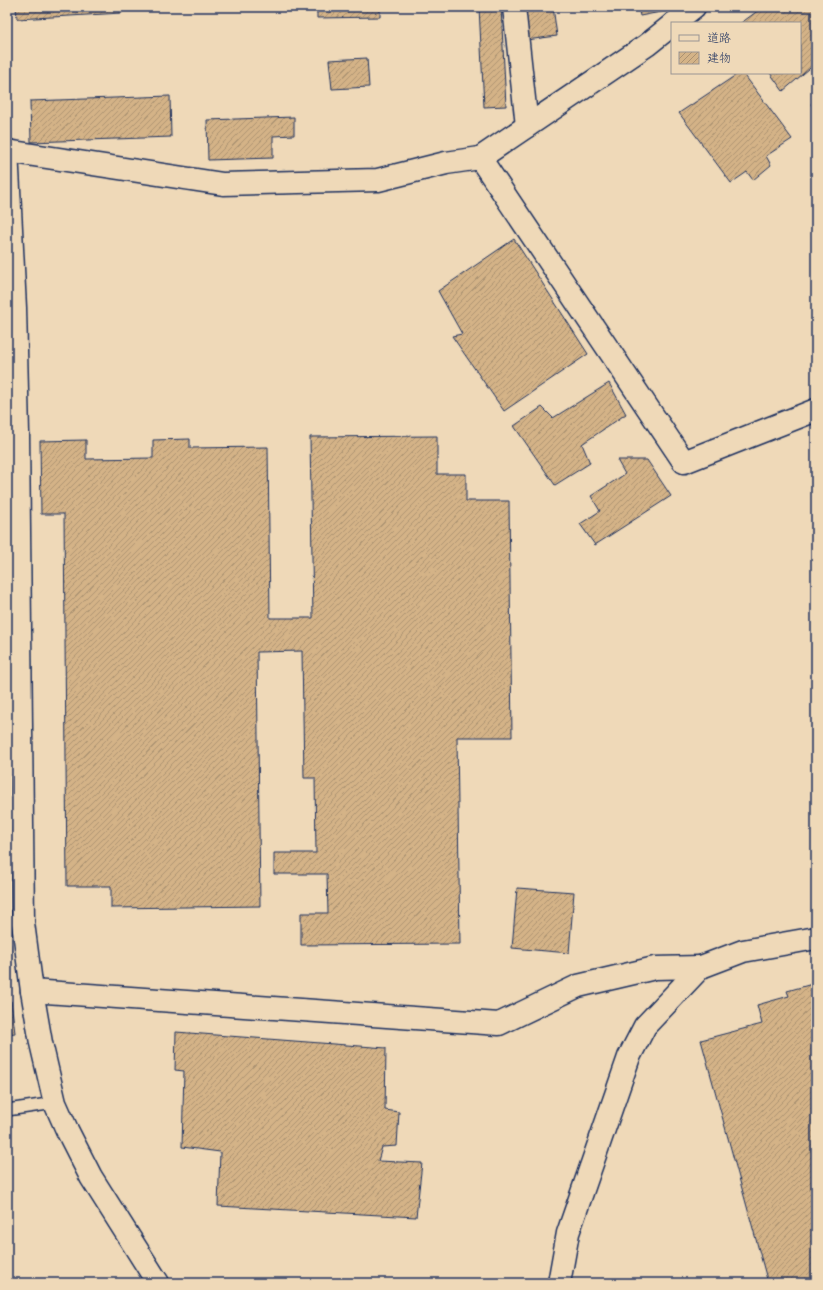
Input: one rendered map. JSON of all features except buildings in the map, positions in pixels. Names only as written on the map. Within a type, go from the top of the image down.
[{"type":"street","points":[[514,7],[528,126]]},
{"type":"street","points":[[675,22],[694,7]]},
{"type":"street","points":[[158,1283],[91,1177],[55,1103],[41,1043],[32,991],[23,922],[13,434],[15,308],[7,150],[223,184],[378,180],[446,163],[480,158],[647,45],[671,26]]},
{"type":"street","points":[[480,158],[684,462],[816,410]]},
{"type":"street","points":[[32,991],[499,1024],[578,986],[656,968],[701,967],[743,951],[816,938]]},
{"type":"street","points":[[559,1283],[568,1233],[628,1057],[645,1026],[701,967]]},
{"type":"lane","points":[[7,1110],[55,1103]]}]
